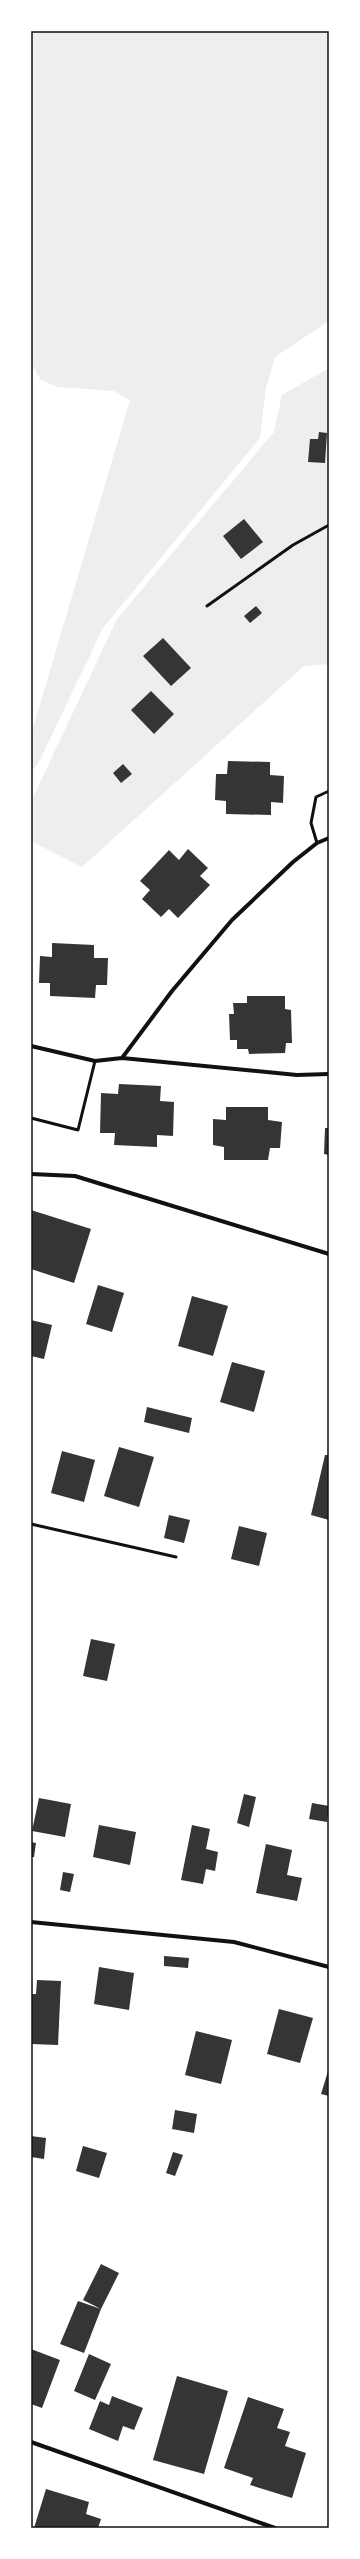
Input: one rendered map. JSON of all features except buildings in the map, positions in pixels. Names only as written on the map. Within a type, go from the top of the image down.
[{"type":"street","points":[[122,1058],[172,991],[232,920],[267,884],[317,843],[329,838]]},
{"type":"street","points":[[31,1046],[95,1061],[122,1058],[297,1075],[329,1074]]},
{"type":"street","points":[[31,1174],[75,1176],[329,1254]]},
{"type":"street","points":[[31,1922],[234,1942],[329,1967]]},
{"type":"street","points":[[31,2442],[275,2528]]},
{"type":"lane","points":[[207,606],[293,545],[329,526]]},
{"type":"lane","points":[[317,843],[311,823],[316,797],[329,791]]},
{"type":"lane","points":[[31,1118],[78,1130],[95,1061]]},
{"type":"lane","points":[[31,1524],[176,1557]]},
{"type":"shaded area","points":[[31,31],[329,31],[329,321],[275,357],[266,388],[260,438],[103,628],[38,764],[31,772],[31,735],[130,400],[114,391],[58,387],[41,380],[31,363]]},
{"type":"shaded area","points":[[329,368],[329,664],[304,666],[82,867],[31,841],[31,802],[117,619],[274,432],[282,395]]}]
